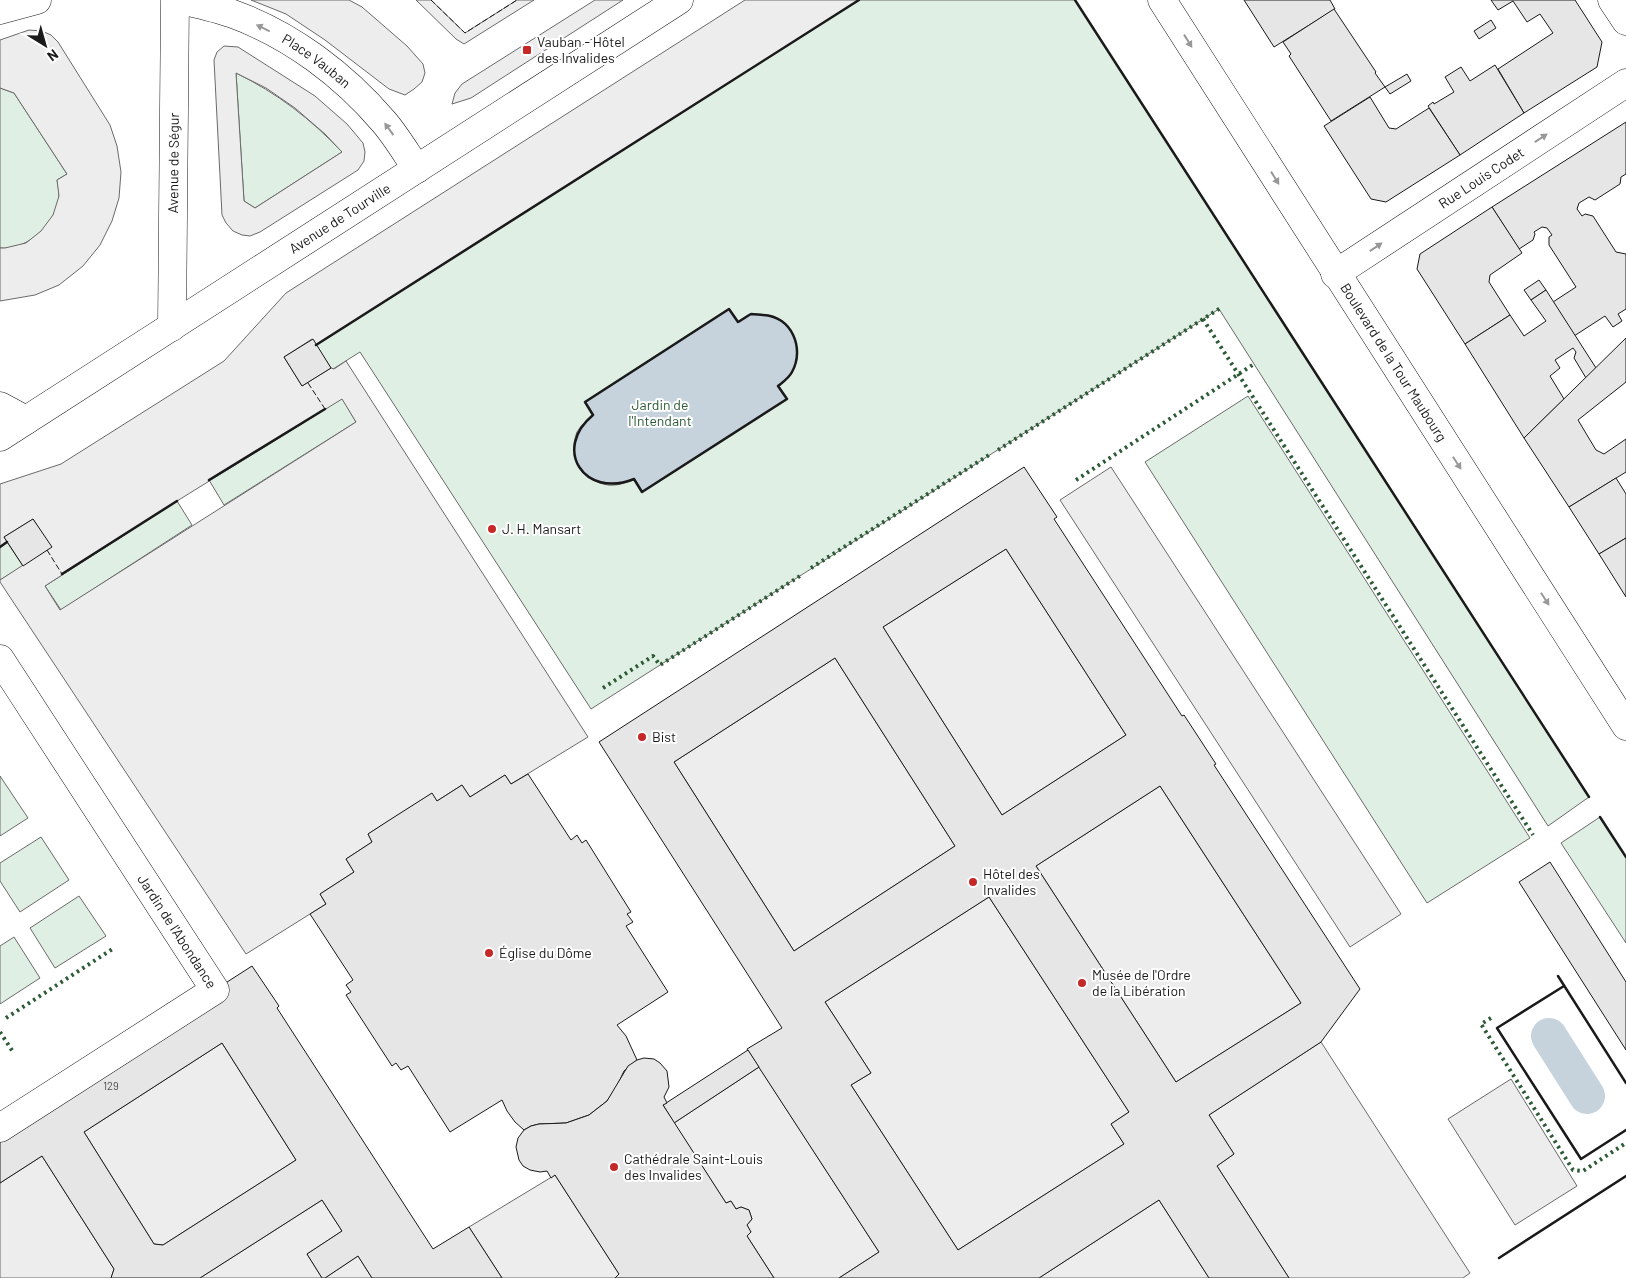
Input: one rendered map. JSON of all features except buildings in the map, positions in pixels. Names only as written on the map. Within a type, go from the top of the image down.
[{"type":"street","points":[[0,10],[37,0]]},
{"type":"street","name":"Avenue de Ségur","points":[[172,327],[175,0]]},
{"type":"street","name":"Place Vauban","points":[[181,0],[233,14],[269,30],[311,55],[348,84],[384,123],[417,168]]},
{"type":"street","name":"Avenue de Tourville","points":[[0,436],[680,0]]},
{"type":"street","name":"Boulevard de la Tour Maubourg","points":[[1162,0],[1335,274],[1626,726]]},
{"type":"street","points":[[1612,0],[1626,21]]},
{"type":"street","name":"Rue Louis Codet","points":[[1335,274],[1626,83]]},
{"type":"street","points":[[0,406],[26,420]]},
{"type":"street","name":"Jardin de l'Abondance","points":[[0,659],[215,990],[0,1128]]},
{"type":"green space","name":"Jardin de l'Intendant","points":[[859,0],[1075,0],[1589,797],[1548,826],[1219,309],[591,709],[360,352],[333,369],[316,345]]},
{"type":"green space","points":[[236,73],[266,89],[293,108],[342,152],[255,208],[244,201]]},
{"type":"green space","points":[[0,88],[14,93],[67,174],[57,180],[59,196],[57,206],[47,225],[30,240],[10,248],[0,248]]},
{"type":"green space","points":[[1248,396],[1530,838],[1427,903],[1145,462]]},
{"type":"green space","points":[[342,398],[356,422],[224,505],[209,480]]},
{"type":"green space","points":[[177,501],[192,525],[61,610],[45,586]]},
{"type":"green space","points":[[7,542],[23,566],[0,580],[0,547]]},
{"type":"green space","points":[[0,776],[28,818],[0,836]]},
{"type":"green space","points":[[1600,817],[1626,857],[1626,943],[1561,843]]},
{"type":"green space","points":[[41,837],[69,880],[20,912],[0,881],[0,863]]},
{"type":"green space","points":[[79,896],[106,936],[55,968],[30,928]]},
{"type":"green space","points":[[14,937],[40,978],[0,1004],[0,946]]},
{"type":"shaded area","points":[[251,0],[349,0],[362,7],[407,46],[423,64],[425,73],[422,82],[405,95],[389,89],[325,40],[286,14]]},
{"type":"shaded area","points":[[416,0],[431,0],[465,33],[517,0],[534,0],[464,44],[456,39]]},
{"type":"shaded area","points":[[595,0],[623,0],[471,98],[452,104],[455,93],[462,84]]},
{"type":"shaded area","points":[[745,0],[859,0],[316,345],[312,339],[284,357],[302,386],[346,361],[588,737],[511,784],[505,775],[470,797],[462,785],[437,801],[431,794],[368,834],[372,842],[346,859],[354,872],[320,894],[326,904],[246,954],[0,582],[0,580],[51,547],[33,519],[4,537],[7,542],[0,547],[0,484],[61,464],[224,361],[286,293]],"holes":[[[342,399],[356,422],[60,610],[45,586],[177,501]]]},
{"type":"shaded area","points":[[29,30],[42,31],[51,35],[58,42],[110,125],[117,146],[121,172],[119,198],[112,221],[100,245],[83,266],[59,285],[35,295],[0,301],[0,248],[26,243],[41,231],[53,215],[59,196],[57,180],[67,174],[14,93],[0,88],[0,40]]},
{"type":"shaded area","points":[[224,46],[238,47],[315,96],[347,124],[363,143],[365,152],[364,161],[358,170],[260,232],[250,236],[233,231],[222,215],[214,60],[217,52]],"holes":[[[236,73],[266,88],[295,108],[325,134],[342,152],[255,208],[244,201]]]},
{"type":"shaded area","points":[[729,309],[738,322],[751,314],[763,315],[782,321],[788,327],[796,344],[797,354],[792,372],[779,386],[787,399],[642,492],[634,480],[618,485],[608,485],[591,479],[579,466],[574,450],[577,432],[593,415],[585,402]]},
{"type":"shaded area","points":[[1111,467],[1401,914],[1350,947],[1060,500]]},
{"type":"shaded area","points":[[1006,549],[1126,735],[1002,815],[883,627]]},
{"type":"shaded area","points":[[835,658],[955,846],[794,951],[674,762]]},
{"type":"shaded area","points":[[1160,786],[1301,1003],[1176,1082],[1036,866]]},
{"type":"shaded area","points":[[989,897],[1129,1112],[1111,1124],[1124,1144],[958,1250],[851,1085],[871,1073],[825,1002]]},
{"type":"shaded area","points":[[1321,1042],[1470,1273],[1463,1278],[1289,1278],[1217,1166],[1234,1154],[1209,1115]]},
{"type":"shaded area","points":[[222,1043],[296,1160],[163,1245],[154,1244],[84,1132]]},
{"type":"shaded area","points":[[759,1067],[879,1252],[839,1278],[774,1278],[747,1236],[751,1232],[747,1225],[752,1219],[749,1210],[741,1207],[736,1209],[731,1201],[726,1203],[674,1123]]},
{"type":"shaded area","points":[[1511,1079],[1577,1186],[1515,1225],[1448,1119]]},
{"type":"shaded area","points":[[42,1156],[114,1269],[111,1278],[0,1278],[0,1183]]},
{"type":"shaded area","points":[[555,1175],[619,1274],[615,1278],[502,1278],[469,1227]]},
{"type":"shaded area","points":[[322,1200],[342,1231],[307,1254],[322,1278],[200,1278]]},
{"type":"shaded area","points":[[1159,1200],[1209,1278],[1039,1278]]},
{"type":"shaded area","points":[[358,1256],[372,1278],[325,1278]]},
{"type":"waterway","points":[[1549,1036],[1587,1096]]},
{"type":"hedge","points":[[998,450],[1222,307]]},
{"type":"hedge","points":[[1203,319],[1533,835]]},
{"type":"hedge","points":[[1076,480],[1254,364]]},
{"type":"hedge","points":[[811,568],[989,455]]},
{"type":"hedge","points":[[603,688],[653,656],[660,665],[800,576]]},
{"type":"hedge","points":[[6,1018],[114,948]]},
{"type":"hedge","points":[[1491,1018],[1481,1024],[1573,1170],[1583,1171],[1626,1143]]},
{"type":"hedge","points":[[0,1032],[13,1052]]},
{"type":"fence","points":[[431,0],[465,33],[517,0]]},
{"type":"fence","points":[[308,383],[325,409]]},
{"type":"fence","points":[[47,550],[62,574]]},
{"type":"wall","points":[[316,345],[859,0]]},
{"type":"wall","points":[[1075,0],[1589,797]]},
{"type":"wall","points":[[729,309],[738,322],[751,314],[763,315],[782,321],[788,327],[793,335],[797,354],[792,372],[778,386],[787,399],[642,492],[634,479],[616,483],[601,482],[588,477],[579,467],[575,455],[575,442],[581,428],[593,415],[585,402],[729,309]]},
{"type":"wall","points":[[209,480],[325,409]]},
{"type":"wall","points":[[62,574],[177,501]]},
{"type":"wall","points":[[0,547],[7,542]]},
{"type":"wall","points":[[1600,817],[1626,857]]},
{"type":"wall","points":[[1558,976],[1626,1083]]},
{"type":"wall","points":[[1564,986],[1497,1028],[1581,1159],[1626,1130]]},
{"type":"wall","points":[[1499,1258],[1626,1176]]},
{"type":"place","name":"Vauban - Hôtel des Invalides","points":[[527,50]]},
{"type":"place","name":"J. H. Mansart","points":[[492,529]]},
{"type":"place","name":"Bist","points":[[642,737]]},
{"type":"place","name":"Hôtel des Invalides","points":[[973,882]]},
{"type":"place","name":"Église du Dôme","points":[[489,953]]},
{"type":"place","name":"Musée de l'Ordre de la Libération","points":[[1082,983]]},
{"type":"place","name":"Cathédrale Saint-Louis des Invalides","points":[[614,1167]]}]
